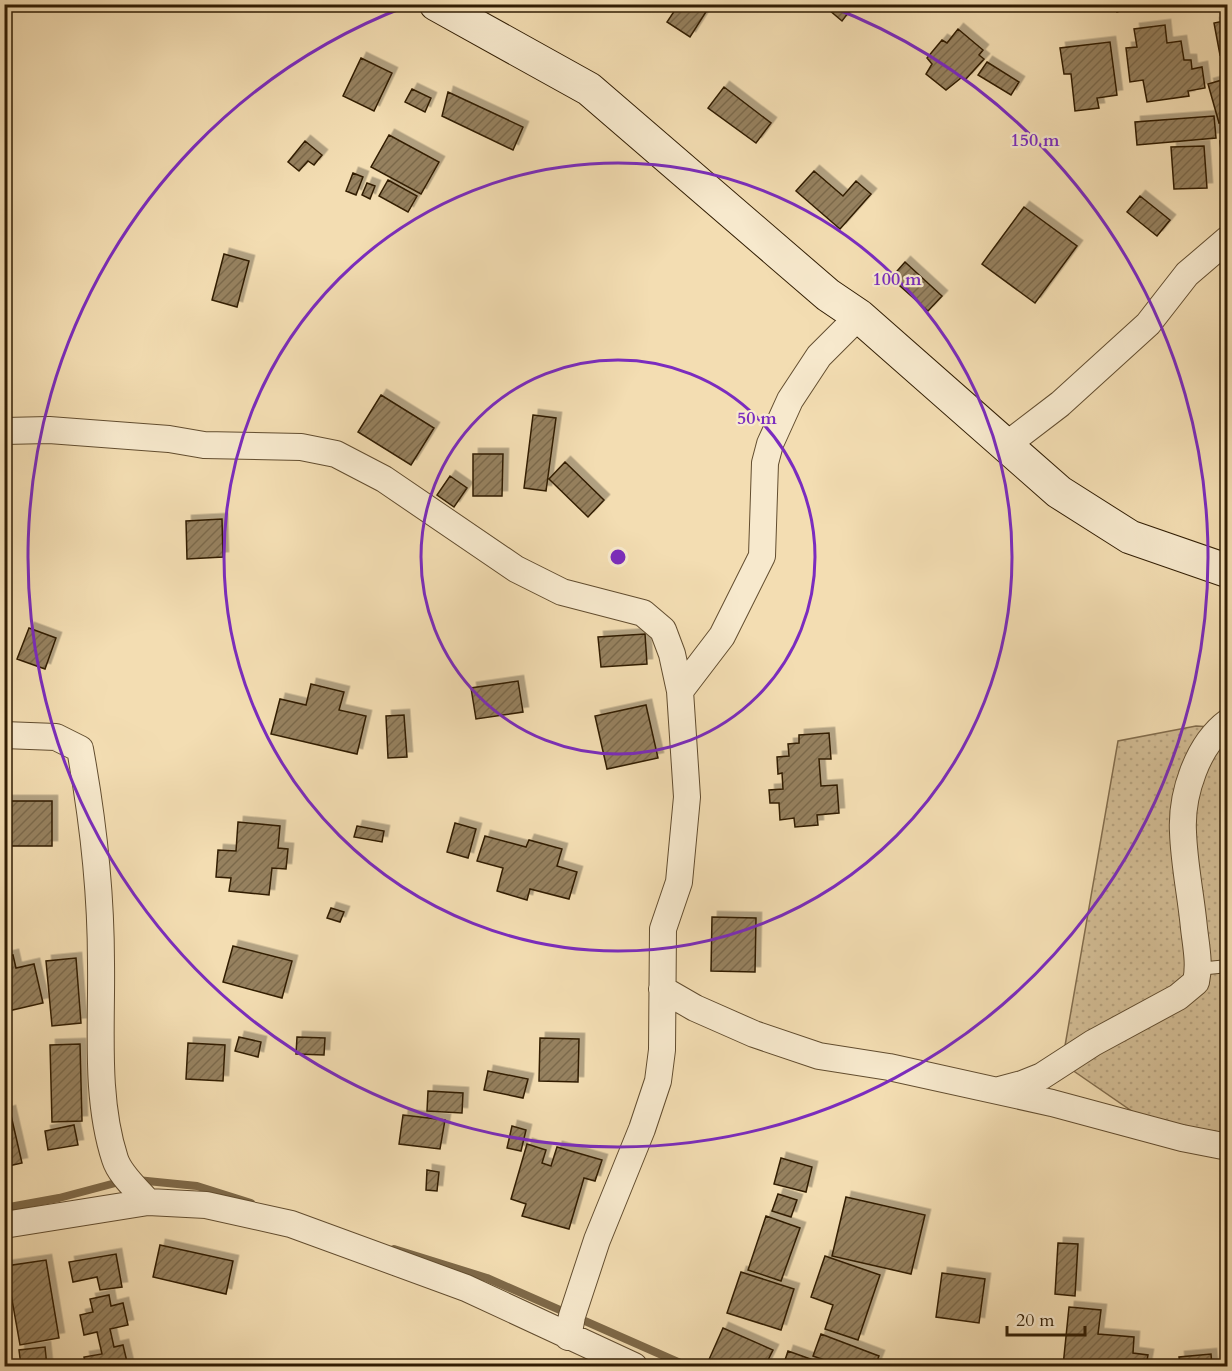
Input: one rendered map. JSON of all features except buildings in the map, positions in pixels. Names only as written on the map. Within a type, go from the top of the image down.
[{"type":"street","points":[[436,4],[589,89],[828,295],[859,316],[1059,492],[1130,537],[1227,571]]},
{"type":"street","points":[[1005,446],[1060,404],[1140,332],[1187,274],[1227,239]]},
{"type":"street","points":[[680,692],[722,636],[762,556],[765,464],[770,444],[790,400],[819,356],[859,316]]},
{"type":"street","points":[[4,431],[49,430],[170,439],[204,445],[301,447],[336,454],[384,479],[516,569],[562,592],[643,613],[663,630],[672,654],[680,692],[687,797],[679,882],[663,929],[662,1050],[658,1081],[642,1129],[597,1240],[572,1316],[568,1337]]},
{"type":"street","points":[[995,1091],[1036,1079],[1093,1043],[1168,1003],[1195,984],[1198,969],[1182,830],[1188,783],[1199,758],[1216,730],[1227,722]]},
{"type":"street","points":[[4,735],[56,736],[80,749],[96,848],[101,960],[101,1067],[106,1121],[115,1161],[148,1202]]},
{"type":"street","points":[[662,989],[695,1008],[754,1034],[819,1056],[889,1067],[1064,1106],[1182,1138],[1227,1147]]},
{"type":"street","points":[[4,1225],[148,1202],[206,1204],[291,1224],[466,1288],[634,1366]]},
{"type":"lane","points":[[1198,969],[1227,966]]},
{"type":"shaded area","points":[[1196,726],[1227,728],[1227,1142],[1139,1116],[1062,1063],[1118,741]]},
{"type":"waterway","points":[[137,1180],[197,1186],[251,1203]]},
{"type":"waterway","points":[[4,1208],[59,1198],[123,1181]]},
{"type":"waterway","points":[[394,1249],[487,1278],[687,1366]]}]
